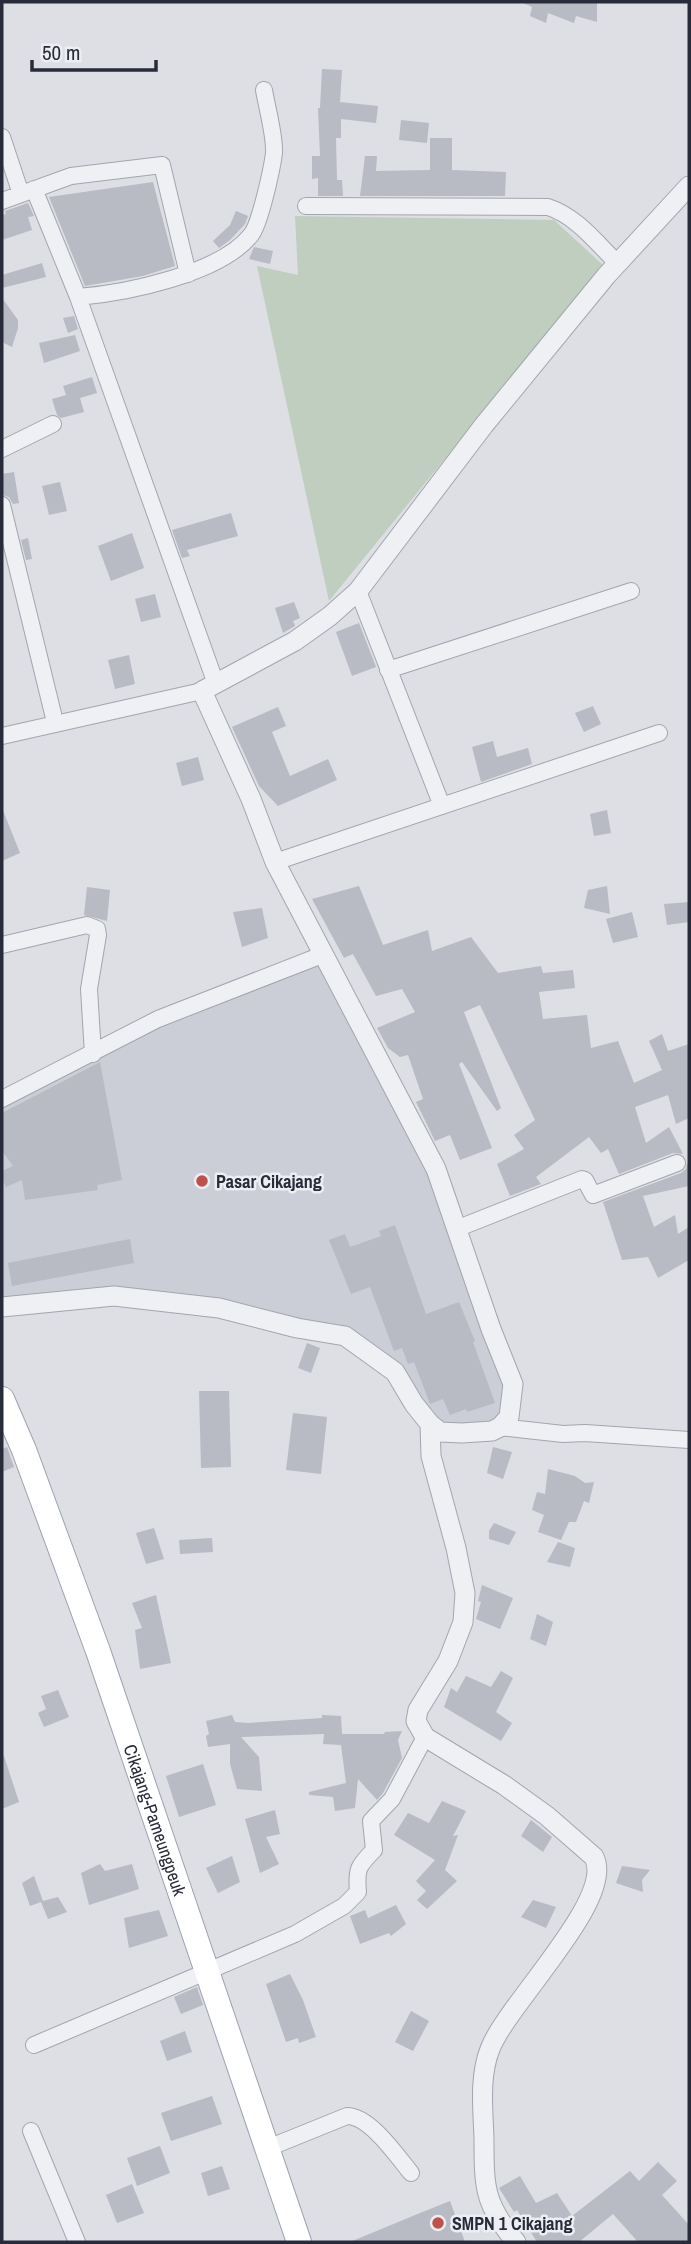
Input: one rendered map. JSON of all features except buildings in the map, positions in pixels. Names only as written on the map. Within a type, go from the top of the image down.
[{"type":"main road","name":"Cikajang-Pameungpeuk","points":[[2,1399],[24,1450],[94,1639],[299,2242]]},
{"type":"street","points":[[78,297],[125,292],[208,267],[237,248],[253,233],[258,223],[274,152],[264,90]]},
{"type":"street","points":[[2,137],[78,297],[209,687],[275,862],[436,1169],[491,1329],[513,1384],[509,1418],[500,1427],[492,1430],[440,1432],[414,1404],[395,1372],[345,1336],[297,1328],[219,1308],[114,1296],[2,1307]]},
{"type":"street","points":[[2,201],[87,173],[162,165],[188,274]]},
{"type":"street","points":[[2,736],[209,687],[295,641],[330,616],[358,591],[484,425],[617,263],[689,186]]},
{"type":"street","points":[[306,206],[548,207],[571,218],[617,263]]},
{"type":"street","points":[[2,449],[54,424]]},
{"type":"street","points":[[2,505],[55,722]]},
{"type":"street","points":[[358,591],[442,806]]},
{"type":"street","points":[[388,670],[631,591]]},
{"type":"street","points":[[275,862],[659,733]]},
{"type":"street","points":[[2,944],[87,925],[97,929],[89,989],[93,1054]]},
{"type":"street","points":[[2,1099],[158,1019],[322,955]]},
{"type":"street","points":[[457,1229],[582,1179],[593,1195],[677,1163]]},
{"type":"street","points":[[430,1423],[431,1456],[456,1548],[465,1593],[463,1622],[448,1661],[418,1710],[416,1721],[425,1737],[504,1785],[547,1816],[594,1857],[598,1866],[597,1880],[573,1929],[502,2023],[489,2050],[482,2078],[487,2195],[497,2220],[516,2242]]},
{"type":"street","points":[[500,1427],[563,1434],[689,1440]]},
{"type":"street","points":[[34,2045],[295,1934],[344,1906],[358,1892],[356,1875],[359,1866],[373,1850],[371,1821],[392,1799],[425,1737]]},
{"type":"street","points":[[268,2148],[347,2116],[355,2116],[368,2123],[411,2173]]},
{"type":"street","points":[[31,2131],[77,2242]]},
{"type":"shaded area","name":"Pasar Cikajang","points":[[322,955],[436,1169],[513,1384],[509,1417],[492,1431],[440,1432],[345,1336],[114,1296],[2,1309],[2,1099],[158,1019]]},
{"type":"green space","points":[[295,216],[554,220],[603,265],[329,601],[257,266],[298,275]]},
{"type":"place","name":"Pasar Cikajang","points":[[202,1181]]},
{"type":"place","name":"SMPN 1 Cikajang","points":[[438,2223]]}]
